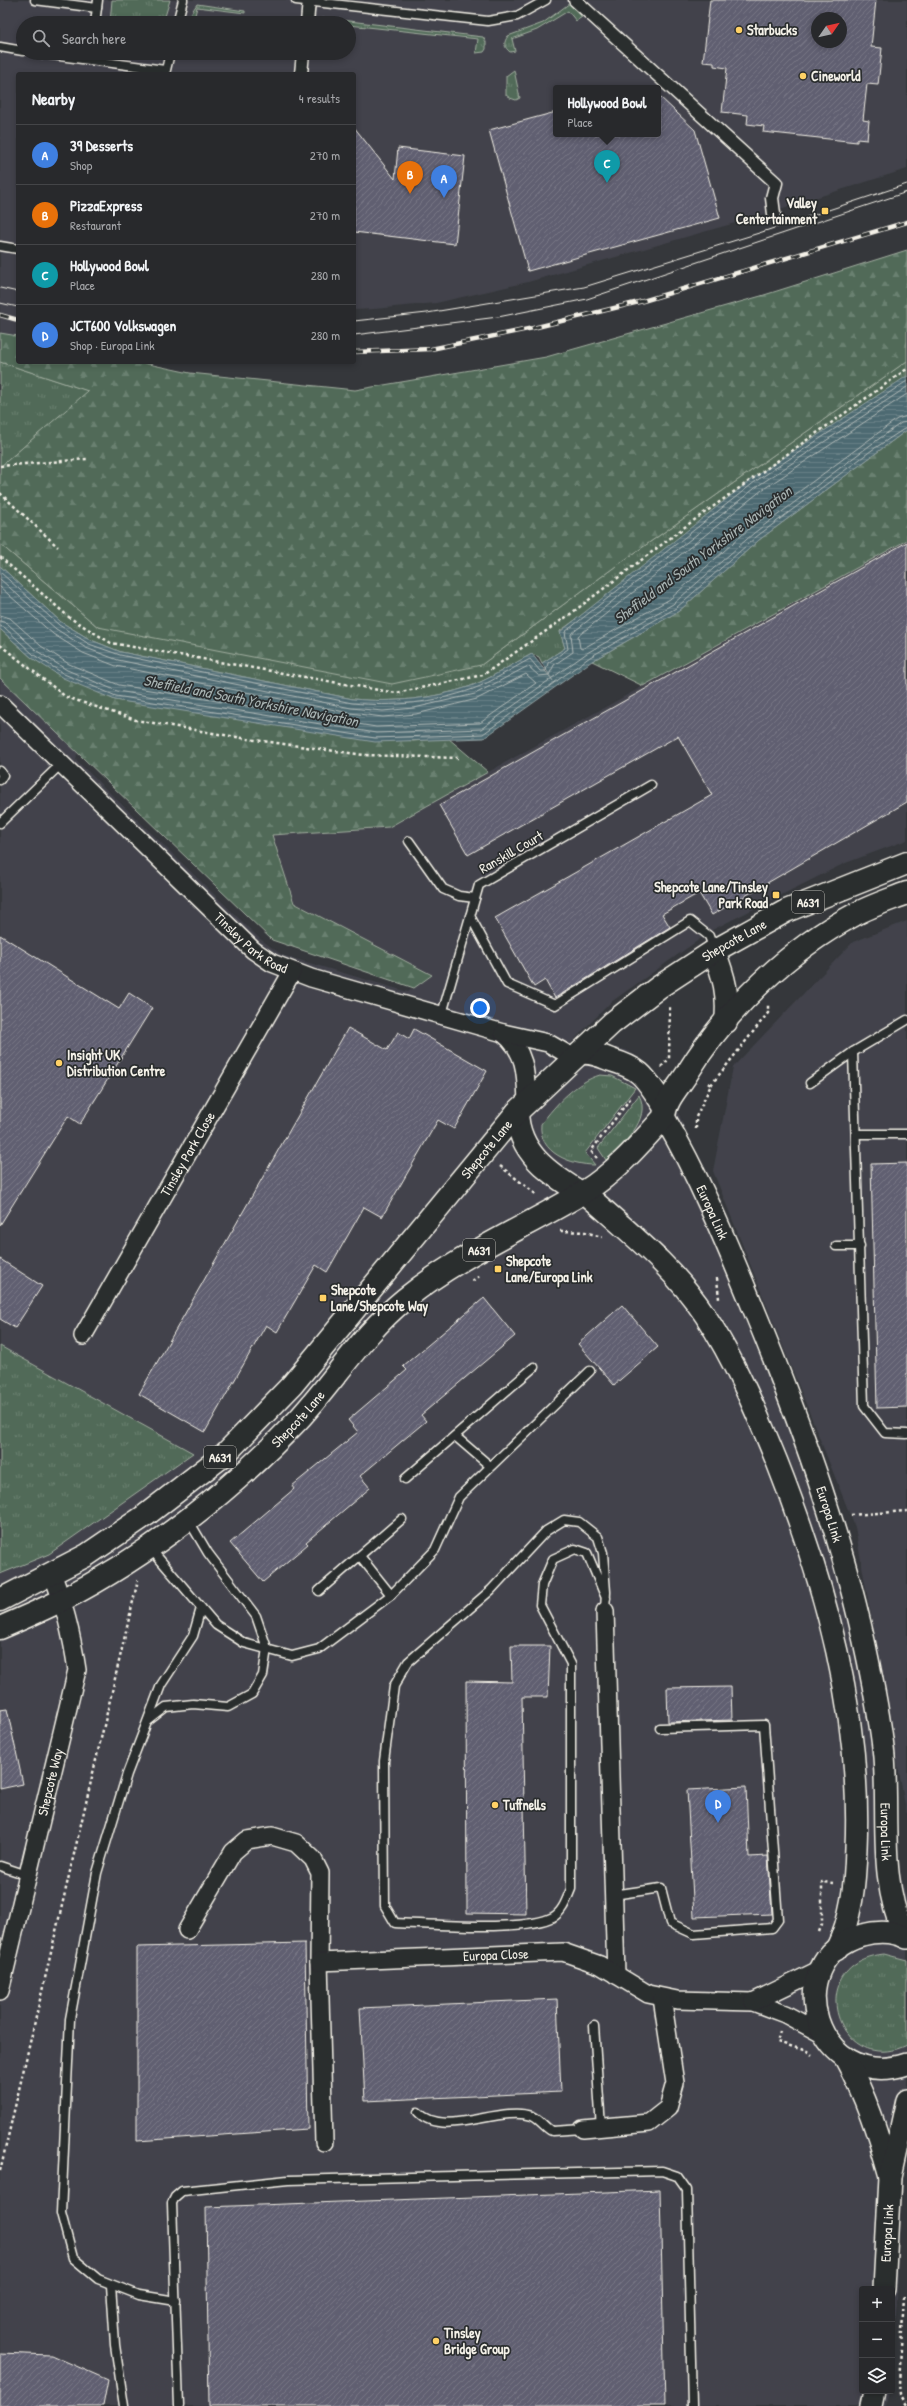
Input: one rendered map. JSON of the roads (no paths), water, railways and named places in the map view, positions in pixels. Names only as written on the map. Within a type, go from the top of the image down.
[{"type":"highway","points":[[900,865],[906,893]]},
{"type":"highway","name":"Shepcote Lane","points":[[0,1600],[87,1555],[146,1515],[225,1454],[292,1385],[316,1357],[522,1107],[612,1023],[659,987],[714,951],[786,911],[900,865]]},
{"type":"highway","name":"Shepcote Lane","points":[[0,1628],[62,1600],[144,1551],[188,1518],[257,1462],[300,1418],[337,1372],[385,1318],[427,1282],[456,1262],[534,1222],[582,1192],[620,1165],[665,1112],[696,1057],[769,976],[809,942],[854,914],[906,893]]},
{"type":"highway","points":[[714,951],[724,977],[728,1001],[726,1022]]},
{"type":"highway","points":[[578,1055],[590,1052],[633,1067],[641,1073],[665,1112]]},
{"type":"highway","name":"Shepcote Lane","points":[[522,1107],[520,1133],[536,1162],[582,1192]]},
{"type":"highway","points":[[316,1357],[337,1372]]},
{"type":"highway","points":[[144,1551],[146,1515],[170,1511],[188,1518]]},
{"type":"street","points":[[575,0],[776,183],[772,198],[774,214]]},
{"type":"street","points":[[308,16],[309,1]]},
{"type":"street","points":[[301,72],[302,60]]},
{"type":"street","name":"Tinsley Park Road","points":[[0,704],[248,946],[272,963],[292,972],[442,1014],[503,1033],[516,1046],[524,1062],[522,1107]]},
{"type":"street","name":"Tinsley Park Close","points":[[83,1336],[292,972]]},
{"type":"street","points":[[503,1033],[548,1043],[578,1055]]},
{"type":"street","name":"Europa Link","points":[[665,1112],[737,1268],[779,1370],[832,1520],[858,1622],[880,1727],[884,1758],[886,1854],[889,1887],[895,1912],[906,1937]]},
{"type":"street","name":"Europa Link","points":[[582,1192],[652,1252],[685,1288],[704,1314],[756,1410],[790,1496],[837,1650],[853,1755],[858,1809],[855,1876],[846,1929],[836,1950]]},
{"type":"street","name":"Shepcote Way","points":[[0,1991],[77,1670],[73,1638],[62,1600],[52,1574]]},
{"type":"street","points":[[605,1604],[616,1975]]},
{"type":"street","points":[[187,1930],[233,1852],[247,1840],[272,1836],[296,1843],[313,1859],[320,1873],[319,1962],[324,2142]]},
{"type":"street","points":[[906,1937],[893,1933],[869,1934],[852,1940],[836,1950],[821,1969],[815,1985],[814,2001],[816,2018],[822,2034],[832,2047],[845,2058],[870,2068],[884,2069],[907,2064]]},
{"type":"street","name":"Europa Close","points":[[319,1962],[563,1952],[586,1959],[633,1986],[662,1998],[753,2002],[785,2015],[822,2034]]},
{"type":"street","name":"Europa Close","points":[[753,2002],[821,1969]]},
{"type":"street","points":[[583,2129],[649,2123],[668,2108],[675,2083],[662,1998]]},
{"type":"street","name":"Europa Link","points":[[845,2058],[863,2092],[875,2122],[890,2177]]},
{"type":"street","name":"Europa Link","points":[[884,2286],[890,2177],[907,2100]]},
{"type":"street","points":[[871,2406],[873,2394]]},
{"type":"lane","points":[[35,0],[98,4],[96,16]]},
{"type":"lane","points":[[179,16],[183,0]]},
{"type":"lane","points":[[296,0],[495,21],[524,13],[546,0]]},
{"type":"lane","points":[[0,47],[16,50]]},
{"type":"lane","points":[[90,60],[165,72],[168,60]]},
{"type":"lane","points":[[0,246],[16,249]]},
{"type":"lane","points":[[0,823],[61,764]]},
{"type":"lane","points":[[0,771],[3,775],[0,780]]},
{"type":"lane","name":"Ranskill Court","points":[[442,1014],[479,885],[651,785]]},
{"type":"lane","points":[[410,841],[444,889],[458,896],[475,898]]},
{"type":"lane","points":[[470,916],[507,984],[555,1005],[690,921],[708,936],[714,951]]},
{"type":"lane","points":[[810,1083],[853,1052],[907,1020]]},
{"type":"lane","points":[[853,1052],[864,1406],[885,1433],[907,1434]]},
{"type":"lane","points":[[856,1134],[907,1134]]},
{"type":"lane","points":[[836,1246],[860,1246]]},
{"type":"lane","points":[[405,1479],[534,1368]]},
{"type":"lane","points":[[144,1551],[216,1625],[244,1643],[292,1656],[319,1649],[391,1595],[436,1550],[460,1497],[490,1466],[590,1371]]},
{"type":"lane","points":[[455,1436],[490,1466]]},
{"type":"lane","points":[[147,1722],[166,1707],[193,1704],[228,1707],[252,1694],[263,1675],[267,1648],[256,1616],[208,1553],[188,1518]]},
{"type":"lane","points":[[319,1591],[402,1519]]},
{"type":"lane","points":[[564,1520],[579,1522],[598,1537],[603,1553],[605,1604],[587,1553],[575,1549],[553,1559],[542,1585],[540,1605],[571,1664],[571,1889],[565,1905],[554,1916],[528,1925],[395,1923],[385,1906],[384,1761],[394,1686],[408,1662],[491,1590],[546,1531],[564,1520]]},
{"type":"lane","points":[[360,1556],[391,1595]]},
{"type":"lane","points":[[176,2301],[139,2295],[98,2279],[73,2258],[61,2213],[70,2019],[97,1873],[127,1774],[147,1722],[162,1685],[193,1636],[201,1608]]},
{"type":"lane","points":[[613,1895],[661,1888],[670,1923],[694,1934],[772,1928],[778,1920],[764,1725],[660,1728]]},
{"type":"lane","points":[[0,1866],[28,1875]]},
{"type":"lane","points":[[594,2026],[601,2128]]},
{"type":"lane","points":[[418,2112],[432,2122],[446,2122],[508,2115],[531,2116],[552,2131],[583,2129]]},
{"type":"lane","points":[[179,2406],[172,2203],[180,2192],[188,2189],[288,2180],[670,2172],[681,2179],[687,2190],[692,2406]]},
{"type":"lane","points":[[112,2285],[116,2345],[124,2406]]},
{"type":"water","name":"Sheffield and South Yorkshire Navigation","points":[[907,376],[907,430],[759,540],[679,611],[592,661],[484,738],[375,742],[115,700],[63,678],[32,658],[0,629],[0,566],[61,622],[91,640],[121,652],[353,699],[398,700],[442,694],[471,686],[487,679],[532,654],[553,681],[542,663],[565,648],[560,632],[753,478]]},
{"type":"tram line","points":[[356,321],[427,313],[584,287],[759,233],[907,184]]},
{"type":"tram line","points":[[356,335],[498,317],[587,299],[907,192]]},
{"type":"tram line","points":[[0,288],[16,292]]},
{"type":"tram line","points":[[0,303],[16,307]]},
{"type":"railway","points":[[356,352],[431,349],[533,328],[643,301],[907,222]]},
{"type":"railway","points":[[0,315],[16,319]]},
{"type":"place","name":"Starbucks","points":[[739,30]]},
{"type":"place","name":"Cineworld","points":[[803,76]]},
{"type":"place","name":"Hollywood Bowl","points":[[607,183]]},
{"type":"place","name":"PizzaExpress","points":[[410,194]]},
{"type":"place","name":"39 Desserts","points":[[444,198]]},
{"type":"place","name":"Valley Centertainment","points":[[825,211]]},
{"type":"place","name":"Shepcote Lane/Tinsley Park Road","points":[[776,895]]},
{"type":"place","name":"Insight UK Distribution Centre","points":[[59,1063]]},
{"type":"place","name":"Shepcote Lane/Europa Link","points":[[498,1269]]},
{"type":"place","name":"Shepcote Lane/Shepcote Way","points":[[323,1298]]},
{"type":"place","name":"Tuffnells","points":[[495,1805]]},
{"type":"place","name":"JCT600 Volkswagen","points":[[718,1823]]},
{"type":"place","name":"Tinsley Bridge Group","points":[[436,2341]]}]
